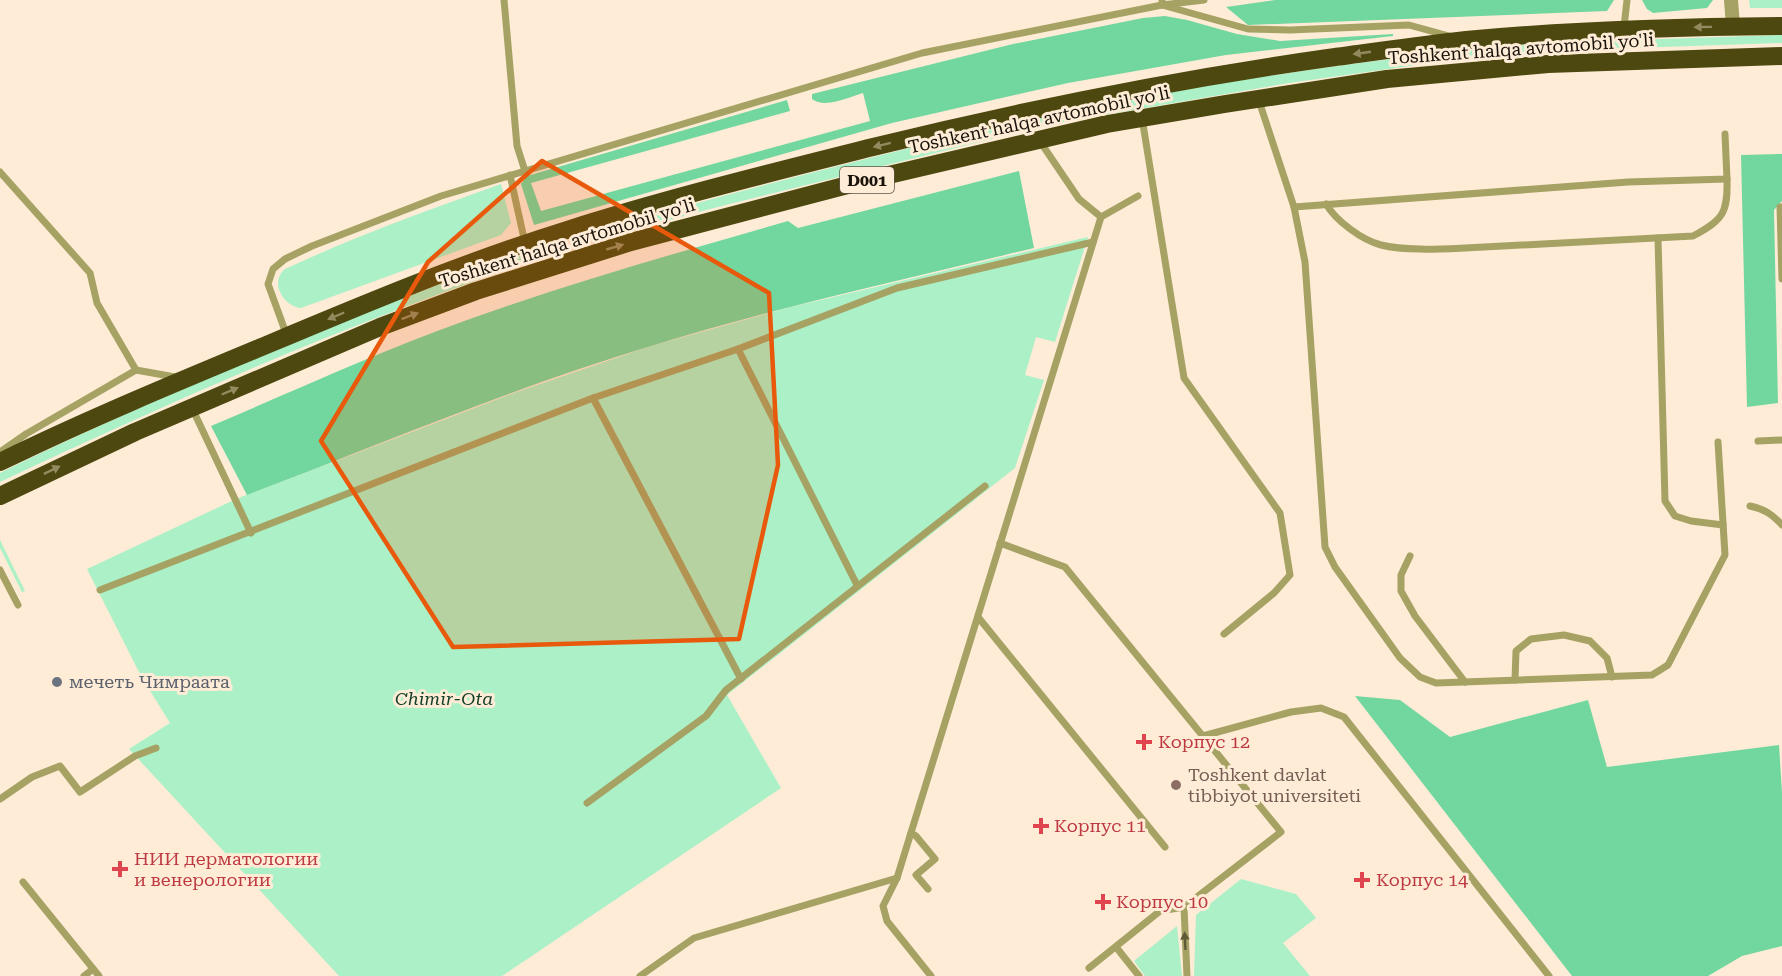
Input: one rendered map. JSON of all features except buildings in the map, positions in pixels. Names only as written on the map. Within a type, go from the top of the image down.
[{"type":"highway","name":"Toshkent halqa avtomobil yo'li","points":[[0,462],[71,428],[373,300],[525,243],[720,185],[1032,109],[1223,74],[1463,40],[1624,28],[1782,26]]},
{"type":"highway","points":[[1547,33],[1548,64]]},
{"type":"highway","name":"Toshkent halqa avtomobil yo'li","points":[[0,496],[78,457],[391,323],[476,291],[573,259],[747,210],[1038,140],[1142,118],[1259,98],[1427,74],[1548,64],[1782,56]]},
{"type":"highway","points":[[565,230],[573,259]]},
{"type":"street","points":[[1731,0],[1733,26]]},
{"type":"lane","points":[[504,0],[517,147],[525,171]]},
{"type":"lane","points":[[287,336],[268,284],[269,276],[278,264],[312,246],[441,196],[922,53],[1162,3],[1204,0]]},
{"type":"lane","points":[[1624,28],[1627,0]]},
{"type":"lane","points":[[1162,3],[1248,29],[1290,30],[1409,25],[1463,40]]},
{"type":"lane","points":[[1259,98],[1294,207],[1305,262],[1325,547],[1335,567],[1400,658],[1420,677],[1436,683],[1612,677],[1653,675],[1668,665],[1725,555],[1718,442]]},
{"type":"lane","points":[[1142,118],[1184,378],[1280,513],[1290,574],[1274,593],[1224,634]]},
{"type":"lane","points":[[1326,204],[1344,226],[1380,245],[1432,249],[1693,236],[1709,227],[1722,215],[1727,204],[1725,134]]},
{"type":"lane","points":[[1038,140],[1078,199],[1101,217]]},
{"type":"lane","points":[[0,172],[90,273],[97,303],[136,370]]},
{"type":"lane","points":[[510,175],[525,243]]},
{"type":"lane","points":[[1294,207],[1628,182],[1726,179]]},
{"type":"lane","points":[[931,976],[887,921],[883,906],[897,878],[1101,217],[1138,196]]},
{"type":"lane","points":[[1782,207],[1780,207],[1782,279]]},
{"type":"lane","points":[[1658,238],[1665,501],[1675,516],[1691,521],[1723,525]]},
{"type":"lane","points":[[100,590],[593,398],[738,348],[897,288],[1093,242]]},
{"type":"lane","points":[[738,348],[857,585]]},
{"type":"lane","points":[[0,452],[26,434],[136,370],[184,379]]},
{"type":"lane","points":[[593,398],[741,679]]},
{"type":"lane","points":[[192,407],[251,533]]},
{"type":"lane","points":[[1758,441],[1782,440]]},
{"type":"lane","points":[[587,802],[706,716],[726,690],[985,486]]},
{"type":"lane","points":[[1750,506],[1764,509],[1774,515],[1782,525]]},
{"type":"lane","points":[[1000,543],[1065,567],[1281,832],[1184,907],[1160,911],[1089,968]]},
{"type":"lane","points":[[1410,556],[1401,575],[1401,591],[1415,616],[1465,682]]},
{"type":"lane","points":[[0,570],[18,605]]},
{"type":"lane","points":[[978,617],[1165,847]]},
{"type":"lane","points":[[1515,680],[1516,651],[1531,639],[1564,635],[1590,641],[1602,651],[1607,658],[1612,677]]},
{"type":"lane","points":[[1203,736],[1291,712],[1321,708],[1344,717],[1549,976]]},
{"type":"lane","points":[[0,799],[32,777],[60,766],[80,792],[135,756],[156,748]]},
{"type":"lane","points":[[911,833],[935,859],[916,875],[928,889]]},
{"type":"lane","points":[[643,975],[694,938],[897,878]]},
{"type":"lane","points":[[23,882],[99,976]]},
{"type":"lane","points":[[1184,907],[1187,976]]},
{"type":"lane","points":[[1116,947],[1139,976]]},
{"type":"lane","points":[[84,976],[93,969]]},
{"type":"highlighted area","points":[[542,161],[769,293],[778,465],[739,639],[453,647],[321,441],[428,262]]},
{"type":"green space","points":[[1275,0],[1614,0],[1607,11],[1248,25],[1226,7]]},
{"type":"green space","points":[[1642,0],[1713,0],[1707,8],[1653,13],[1647,9]]},
{"type":"green space","points":[[1749,0],[1782,0],[1782,8],[1750,8]]},
{"type":"green space","points":[[1165,16],[1237,34],[1280,41],[1393,34],[1393,36],[1226,55],[1068,83],[892,123],[534,225],[521,184],[527,176],[787,100],[790,111],[531,183],[541,211],[870,121],[863,93],[830,103],[817,102],[812,99],[812,94],[1013,44],[1143,18]]},
{"type":"green space","points":[[1782,35],[1782,43],[1573,50],[1572,42]]},
{"type":"green space","points":[[1526,45],[1525,54],[1467,58],[1289,83],[1052,124],[706,210],[592,242],[590,234],[754,188],[1050,114],[1287,73],[1406,57]]},
{"type":"green space","points":[[1782,154],[1782,201],[1774,210],[1778,403],[1747,407],[1741,155]]},
{"type":"green space","points":[[1019,171],[1034,248],[794,306],[600,362],[498,398],[247,495],[211,426],[435,332],[587,280],[788,221],[798,228]]},
{"type":"green space","points":[[501,184],[511,223],[501,235],[301,308],[289,303],[280,293],[278,280],[285,269],[365,234]]},
{"type":"green space","name":"Chimir-Ota","points":[[1088,237],[1055,342],[1036,337],[1025,375],[1044,380],[1015,468],[727,695],[781,788],[502,976],[339,976],[129,749],[170,723],[141,676],[87,569],[236,499],[511,394],[651,346],[791,307]]},
{"type":"green space","points":[[545,247],[548,256],[408,306],[270,361],[0,482],[0,473],[81,434],[204,380],[409,296]]},
{"type":"green space","points":[[0,540],[25,591],[22,592],[0,548]]},
{"type":"green space","points":[[1355,696],[1400,700],[1450,737],[1588,700],[1607,767],[1779,745],[1782,793],[1782,946],[1742,956],[1708,976],[1572,976]]},
{"type":"green space","points":[[1241,879],[1296,894],[1316,918],[1283,943],[1310,976],[1194,976],[1196,915]]},
{"type":"green space","points":[[1177,926],[1182,976],[1145,976],[1134,961]]},
{"type":"place","name":"мечеть Чимраата","points":[[57,682]]},
{"type":"place","name":"Корпус 12","points":[[1144,742]]},
{"type":"place","name":"Toshkent davlat tibbiyot universiteti","points":[[1176,785]]},
{"type":"place","name":"Корпус 11","points":[[1041,826]]},
{"type":"place","name":"НИИ дерматологии и венерологии","points":[[120,869]]},
{"type":"place","name":"Корпус 14","points":[[1362,880]]},
{"type":"place","name":"Корпус 10","points":[[1103,902]]}]
